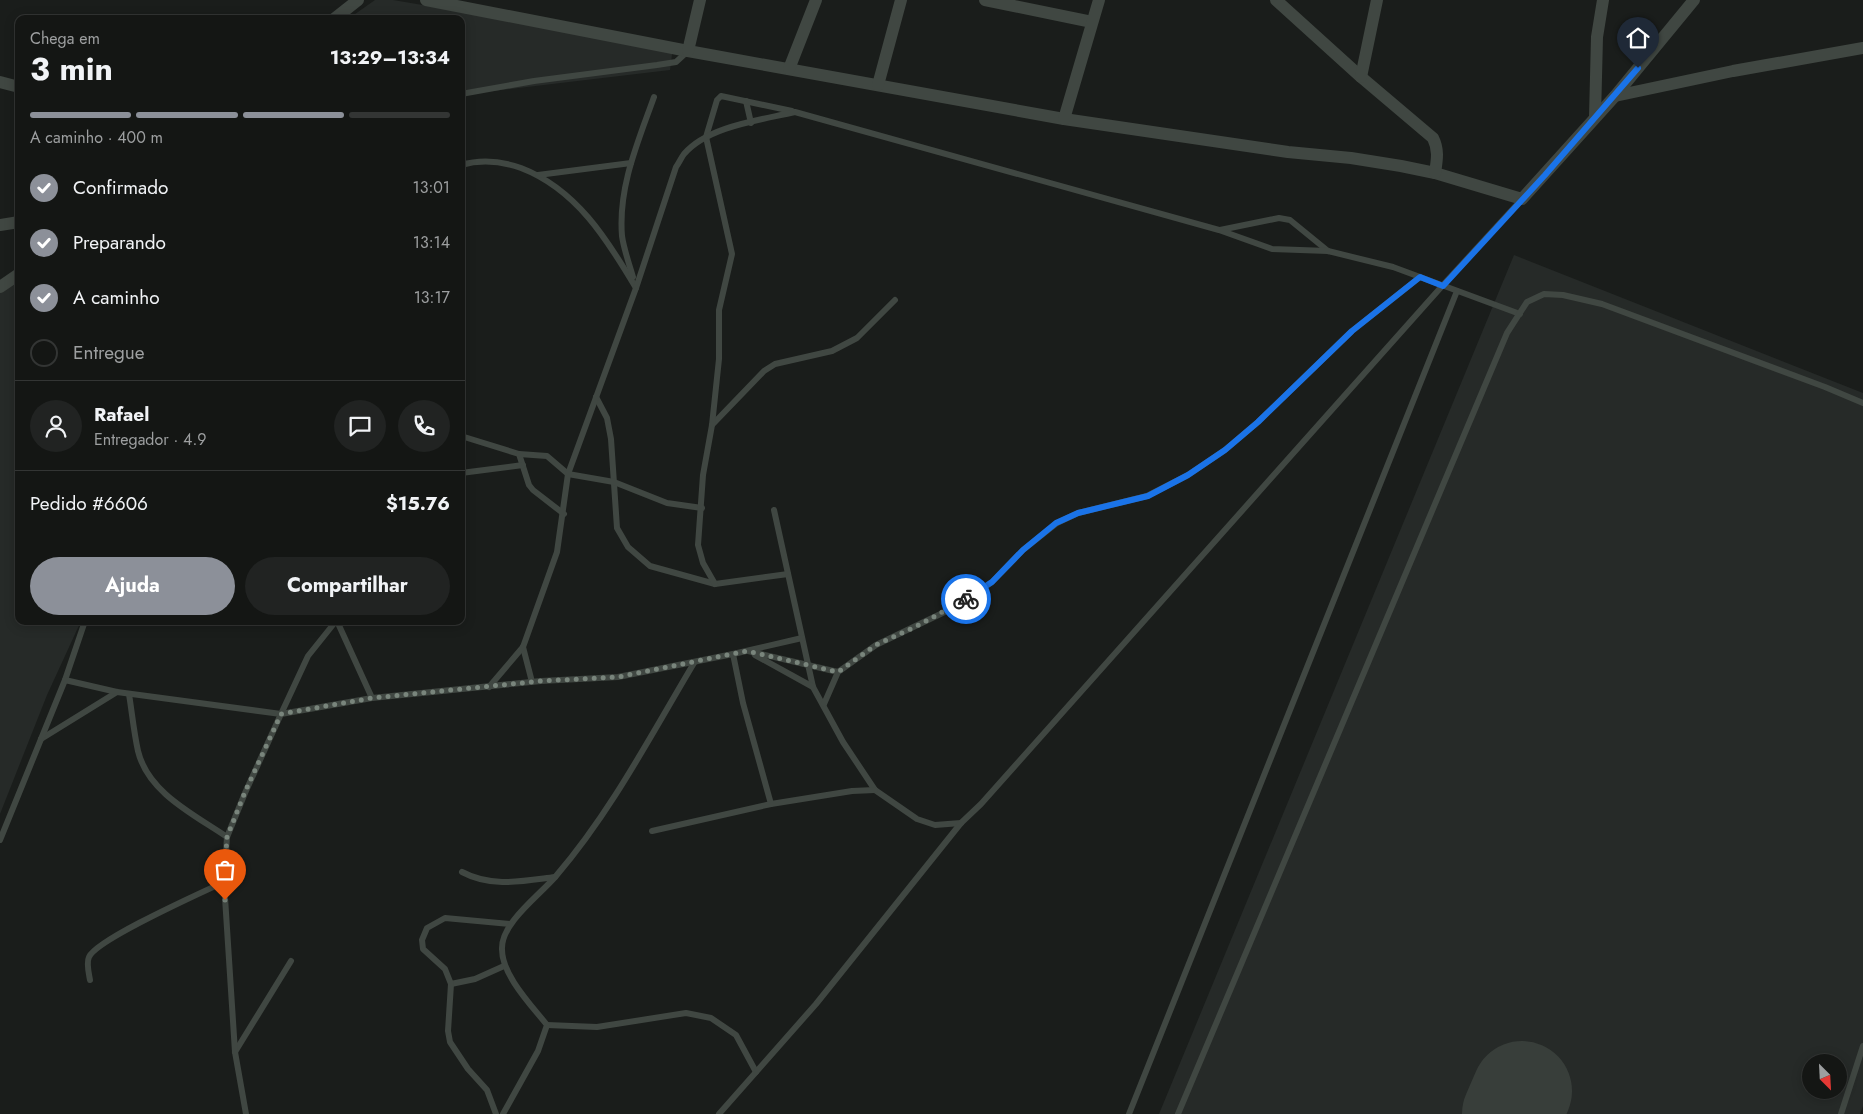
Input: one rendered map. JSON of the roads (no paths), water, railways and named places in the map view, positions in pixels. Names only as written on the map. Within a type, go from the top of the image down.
[{"type":"street","points":[[339,15],[358,0]]},
{"type":"street","points":[[426,0],[688,51],[1064,119],[1288,152],[1351,158],[1434,173],[1522,199],[1616,96],[1694,0]]},
{"type":"street","points":[[688,51],[700,0]]},
{"type":"street","points":[[789,69],[816,0]]},
{"type":"street","points":[[878,85],[901,0]]},
{"type":"street","points":[[985,0],[1092,22]]},
{"type":"street","points":[[1064,119],[1099,0]]},
{"type":"street","points":[[1276,0],[1361,77],[1433,138],[1438,154],[1434,173]]},
{"type":"street","points":[[1361,77],[1377,0]]},
{"type":"street","points":[[1595,117],[1597,37],[1603,0]]},
{"type":"street","points":[[1616,96],[1733,71],[1863,48]]},
{"type":"street","points":[[0,82],[15,85]]},
{"type":"street","points":[[0,225],[15,223]]},
{"type":"street","points":[[0,287],[15,277]]},
{"type":"lane","points":[[465,93],[534,81],[676,62],[688,51]]},
{"type":"lane","points":[[715,584],[703,563],[698,545],[703,476],[712,425],[719,360],[719,310],[732,254],[706,137],[717,100],[721,96],[795,112],[1219,230],[1272,249],[1328,252],[1393,267],[1520,314]]},
{"type":"lane","points":[[636,288],[622,237],[622,202],[631,163],[654,97]]},
{"type":"lane","points":[[746,101],[751,122]]},
{"type":"lane","points":[[489,686],[523,647],[557,552],[564,514],[568,474],[636,288],[676,167],[684,154],[706,137],[730,127],[795,112]]},
{"type":"lane","points":[[465,164],[493,161],[513,165],[538,175],[570,197],[596,226],[616,254],[636,288]]},
{"type":"lane","points":[[538,175],[631,163]]},
{"type":"lane","points":[[719,1114],[816,1004],[961,823],[981,804],[1522,199]]},
{"type":"lane","points":[[1219,230],[1279,218],[1290,220],[1328,252]]},
{"type":"lane","points":[[824,704],[838,672],[876,645],[955,607],[992,582],[1023,550],[1056,523],[1078,513],[1148,496],[1188,475],[1225,450],[1258,422],[1352,331],[1420,277]]},
{"type":"lane","points":[[1129,1114],[1457,291]]},
{"type":"lane","points":[[1178,1114],[1507,333],[1527,302],[1544,294],[1563,295],[1602,304],[1863,403]]},
{"type":"lane","points":[[712,425],[764,370],[775,364],[832,351],[857,338],[895,300]]},
{"type":"lane","points":[[596,397],[607,418],[612,439],[617,528],[628,547],[650,566],[715,584],[788,574]]},
{"type":"lane","points":[[465,437],[519,454],[547,456],[568,474],[614,482],[667,503],[702,508]]},
{"type":"lane","points":[[519,454],[533,490],[564,514]]},
{"type":"lane","points":[[465,473],[523,466]]},
{"type":"lane","points":[[774,510],[813,687],[824,704],[843,742],[875,790],[917,819],[935,825],[961,823]]},
{"type":"lane","points":[[0,840],[64,680],[84,625]]},
{"type":"lane","points":[[246,1114],[235,1052],[224,882],[227,837],[245,792],[308,656],[333,625]]},
{"type":"lane","points":[[338,625],[372,698]]},
{"type":"lane","points":[[64,680],[116,692],[281,714],[372,698],[532,682],[618,677],[802,638]]},
{"type":"lane","points":[[523,647],[532,682]]},
{"type":"lane","points":[[747,651],[838,672]]},
{"type":"lane","points":[[747,651],[813,687]]},
{"type":"lane","points":[[733,654],[743,703],[771,804]]},
{"type":"lane","points":[[694,662],[614,797],[555,877],[510,924],[502,947],[504,966],[547,1025],[597,1027],[686,1013],[712,1018],[736,1035],[756,1072]]},
{"type":"lane","points":[[40,740],[116,692]]},
{"type":"lane","points":[[129,694],[138,753],[149,774],[167,797],[227,837]]},
{"type":"lane","points":[[652,831],[771,804],[852,791],[875,790]]},
{"type":"lane","points":[[462,872],[488,882],[505,884],[555,877]]},
{"type":"lane","points":[[90,980],[88,959],[94,949],[150,917],[224,882]]},
{"type":"lane","points":[[496,1114],[487,1090],[468,1069],[450,1042],[448,1031],[452,984],[445,969],[424,949],[422,940],[427,928],[445,918],[510,924]]},
{"type":"lane","points":[[235,1052],[291,961]]},
{"type":"lane","points":[[452,984],[475,979],[504,966]]},
{"type":"lane","points":[[503,1114],[538,1051],[547,1025]]},
{"type":"lane","points":[[1841,1114],[1863,1046]]}]
